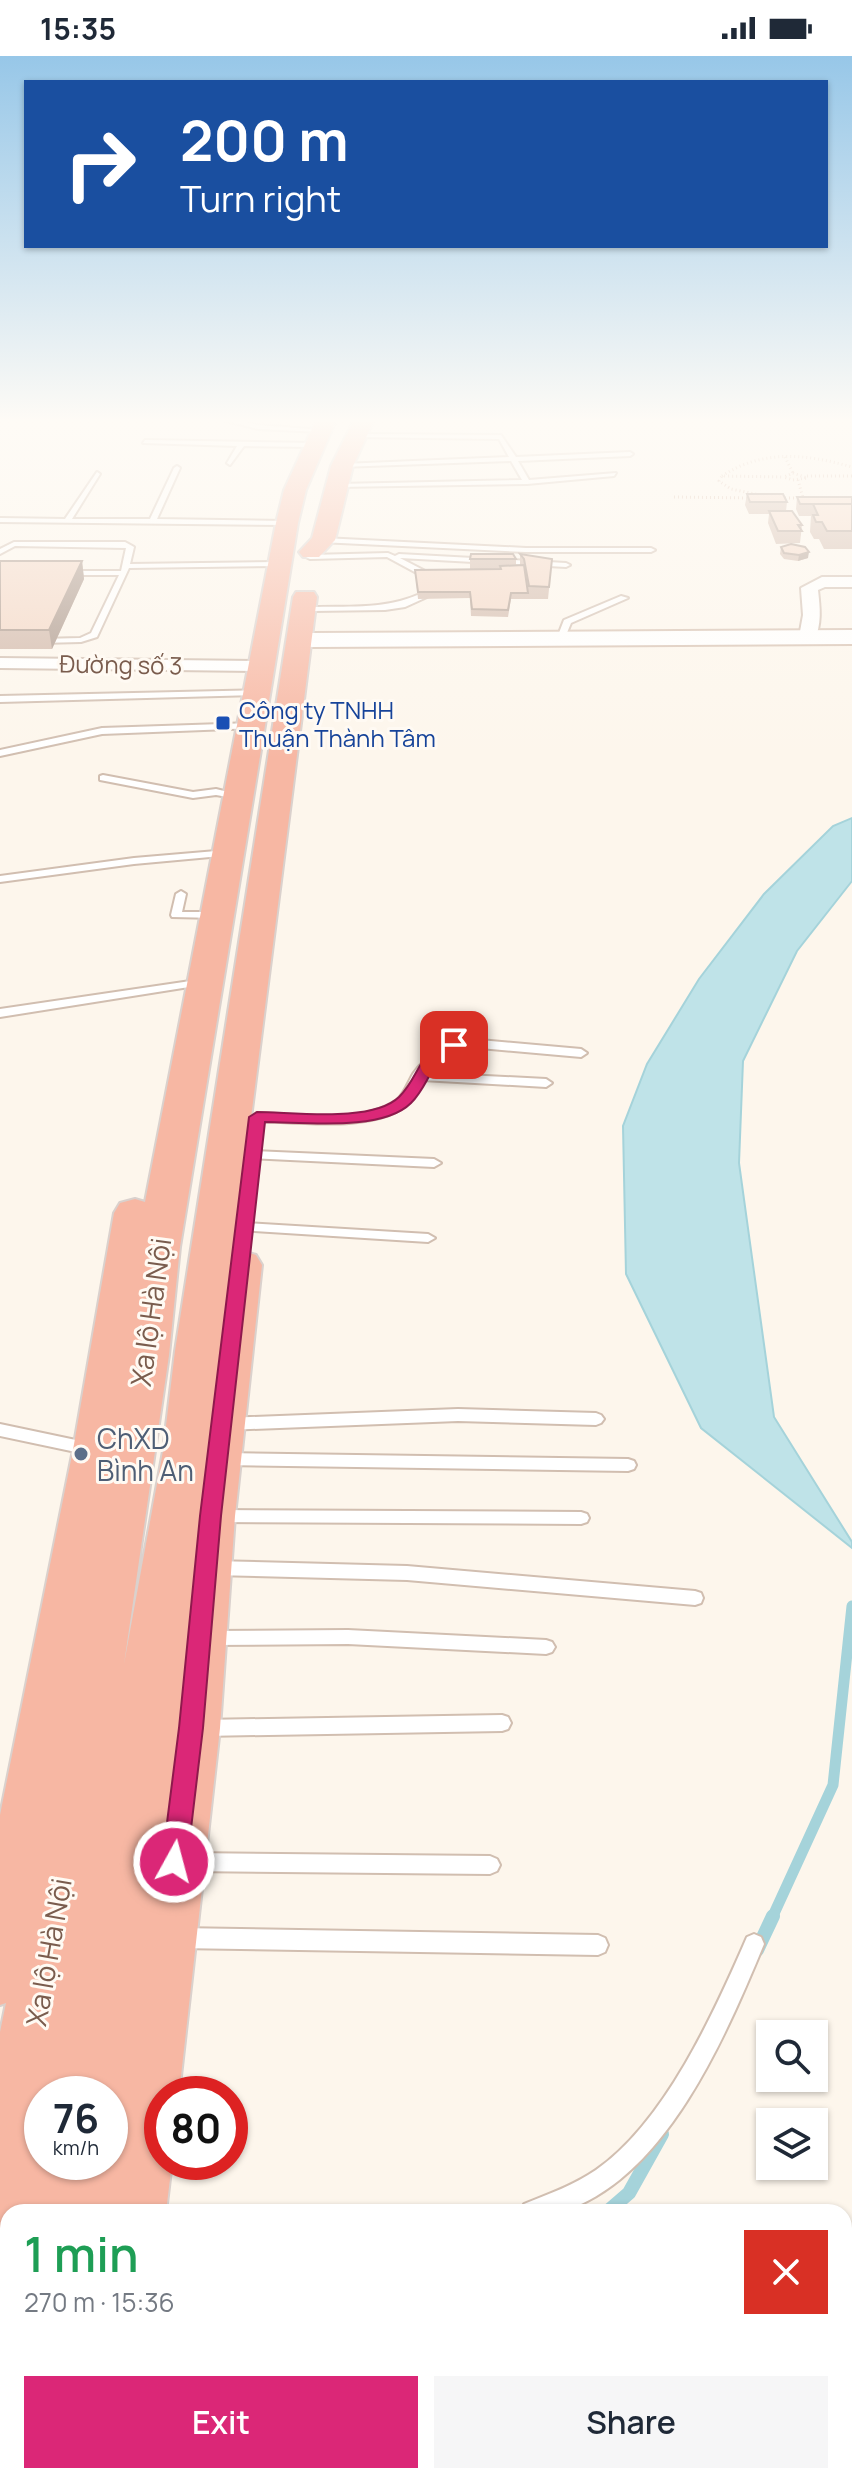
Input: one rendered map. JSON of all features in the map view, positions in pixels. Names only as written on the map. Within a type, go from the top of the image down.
[{"type":"highway","name":"Xa lộ Hà Nội","points":[[132,2204],[200,1638],[191,1573],[210,1516],[210,1445],[198,1351],[289,531]]},
{"type":"highway","name":"Xa lộ Hà Nội","points":[[0,2204],[12,1966],[113,1455],[129,1238],[192,984],[198,908],[218,854],[227,794],[277,623]]},
{"type":"highway","name":"Xa lộ Hà Nội","points":[[92,2076],[191,1573],[244,1227],[255,1136],[277,623]]},
{"type":"highway","points":[[71,2204],[75,2180]]},
{"type":"street","points":[[808,637],[813,601],[809,588],[822,582],[852,582]]},
{"type":"street","points":[[814,587],[828,593],[852,593]]},
{"type":"street","points":[[277,623],[561,638],[852,637]]},
{"type":"street","name":"Đường số 3","points":[[0,663],[277,623]]},
{"type":"street","name":"Đường số 3","points":[[0,671],[277,623]]},
{"type":"lane","points":[[166,531],[277,623]]},
{"type":"lane","points":[[0,552],[14,544],[125,544],[130,547],[125,570],[94,635],[81,640],[0,642]]},
{"type":"lane","points":[[0,699],[526,550],[651,550]]},
{"type":"lane","points":[[58,573],[125,570],[277,623],[402,605],[424,595],[428,576],[388,555]]},
{"type":"lane","points":[[0,753],[102,731],[388,555],[566,565]]},
{"type":"lane","points":[[561,638],[567,622],[624,598]]},
{"type":"lane","points":[[103,778],[193,795],[227,794]]},
{"type":"lane","points":[[0,879],[134,861],[218,854]]},
{"type":"lane","points":[[0,1013],[192,984]]},
{"type":"lane","points":[[255,1136],[383,1111],[405,1100],[418,1076],[441,1050],[454,1045],[469,1043],[581,1053]]},
{"type":"lane","points":[[418,1076],[546,1083]]},
{"type":"lane","points":[[255,1136],[434,1163]]},
{"type":"lane","points":[[244,1227],[428,1238]]},
{"type":"lane","points":[[210,1445],[458,1415],[596,1419]]},
{"type":"lane","points":[[0,1430],[113,1455]]},
{"type":"lane","points":[[210,1445],[628,1465]]},
{"type":"lane","points":[[210,1516],[581,1518]]},
{"type":"lane","points":[[191,1573],[407,1573],[695,1598]]},
{"type":"lane","points":[[200,1638],[348,1637],[546,1647]]},
{"type":"lane","points":[[191,1728],[502,1723]]},
{"type":"lane","points":[[174,1862],[490,1865]]},
{"type":"lane","points":[[165,1938],[598,1945]]},
{"type":"lane","points":[[553,2204],[579,2194],[616,2170],[652,2130],[680,2089],[732,1997],[754,1944]]},
{"type":"water","points":[[852,818],[852,881],[797,951],[743,1061],[739,1163],[774,1417],[852,1542],[852,1548],[701,1428],[626,1274],[623,1126],[647,1064],[699,979],[764,894],[833,826]]},
{"type":"building","points":[[791,544],[805,547],[809,552],[799,555],[784,553],[781,547]]},
{"type":"building","points":[[471,554],[513,554],[516,559],[470,559]]},
{"type":"building","points":[[520,554],[552,559],[549,587],[529,586],[524,559]]},
{"type":"building","points":[[0,561],[82,561],[49,630],[0,630]]},
{"type":"building","points":[[524,565],[528,593],[511,593],[508,610],[472,609],[470,592],[418,592],[415,570],[501,569],[500,566]]},
{"type":"waterway","points":[[772,1918],[833,1785],[852,1606]]},
{"type":"waterway","points":[[757,1950],[773,1916]]},
{"type":"waterway","points":[[616,2204],[629,2193],[662,2134]]},
{"type":"place","name":"Công ty TNHH Thuận Thành Tâm","points":[[223,723]]},
{"type":"place","name":"ChXD Bình An","points":[[81,1454]]},
{"type":"route","points":[[174,1862],[191,1728],[210,1516],[257,1117],[357,1118],[383,1111],[405,1100],[428,1063],[441,1050],[454,1045]]}]
